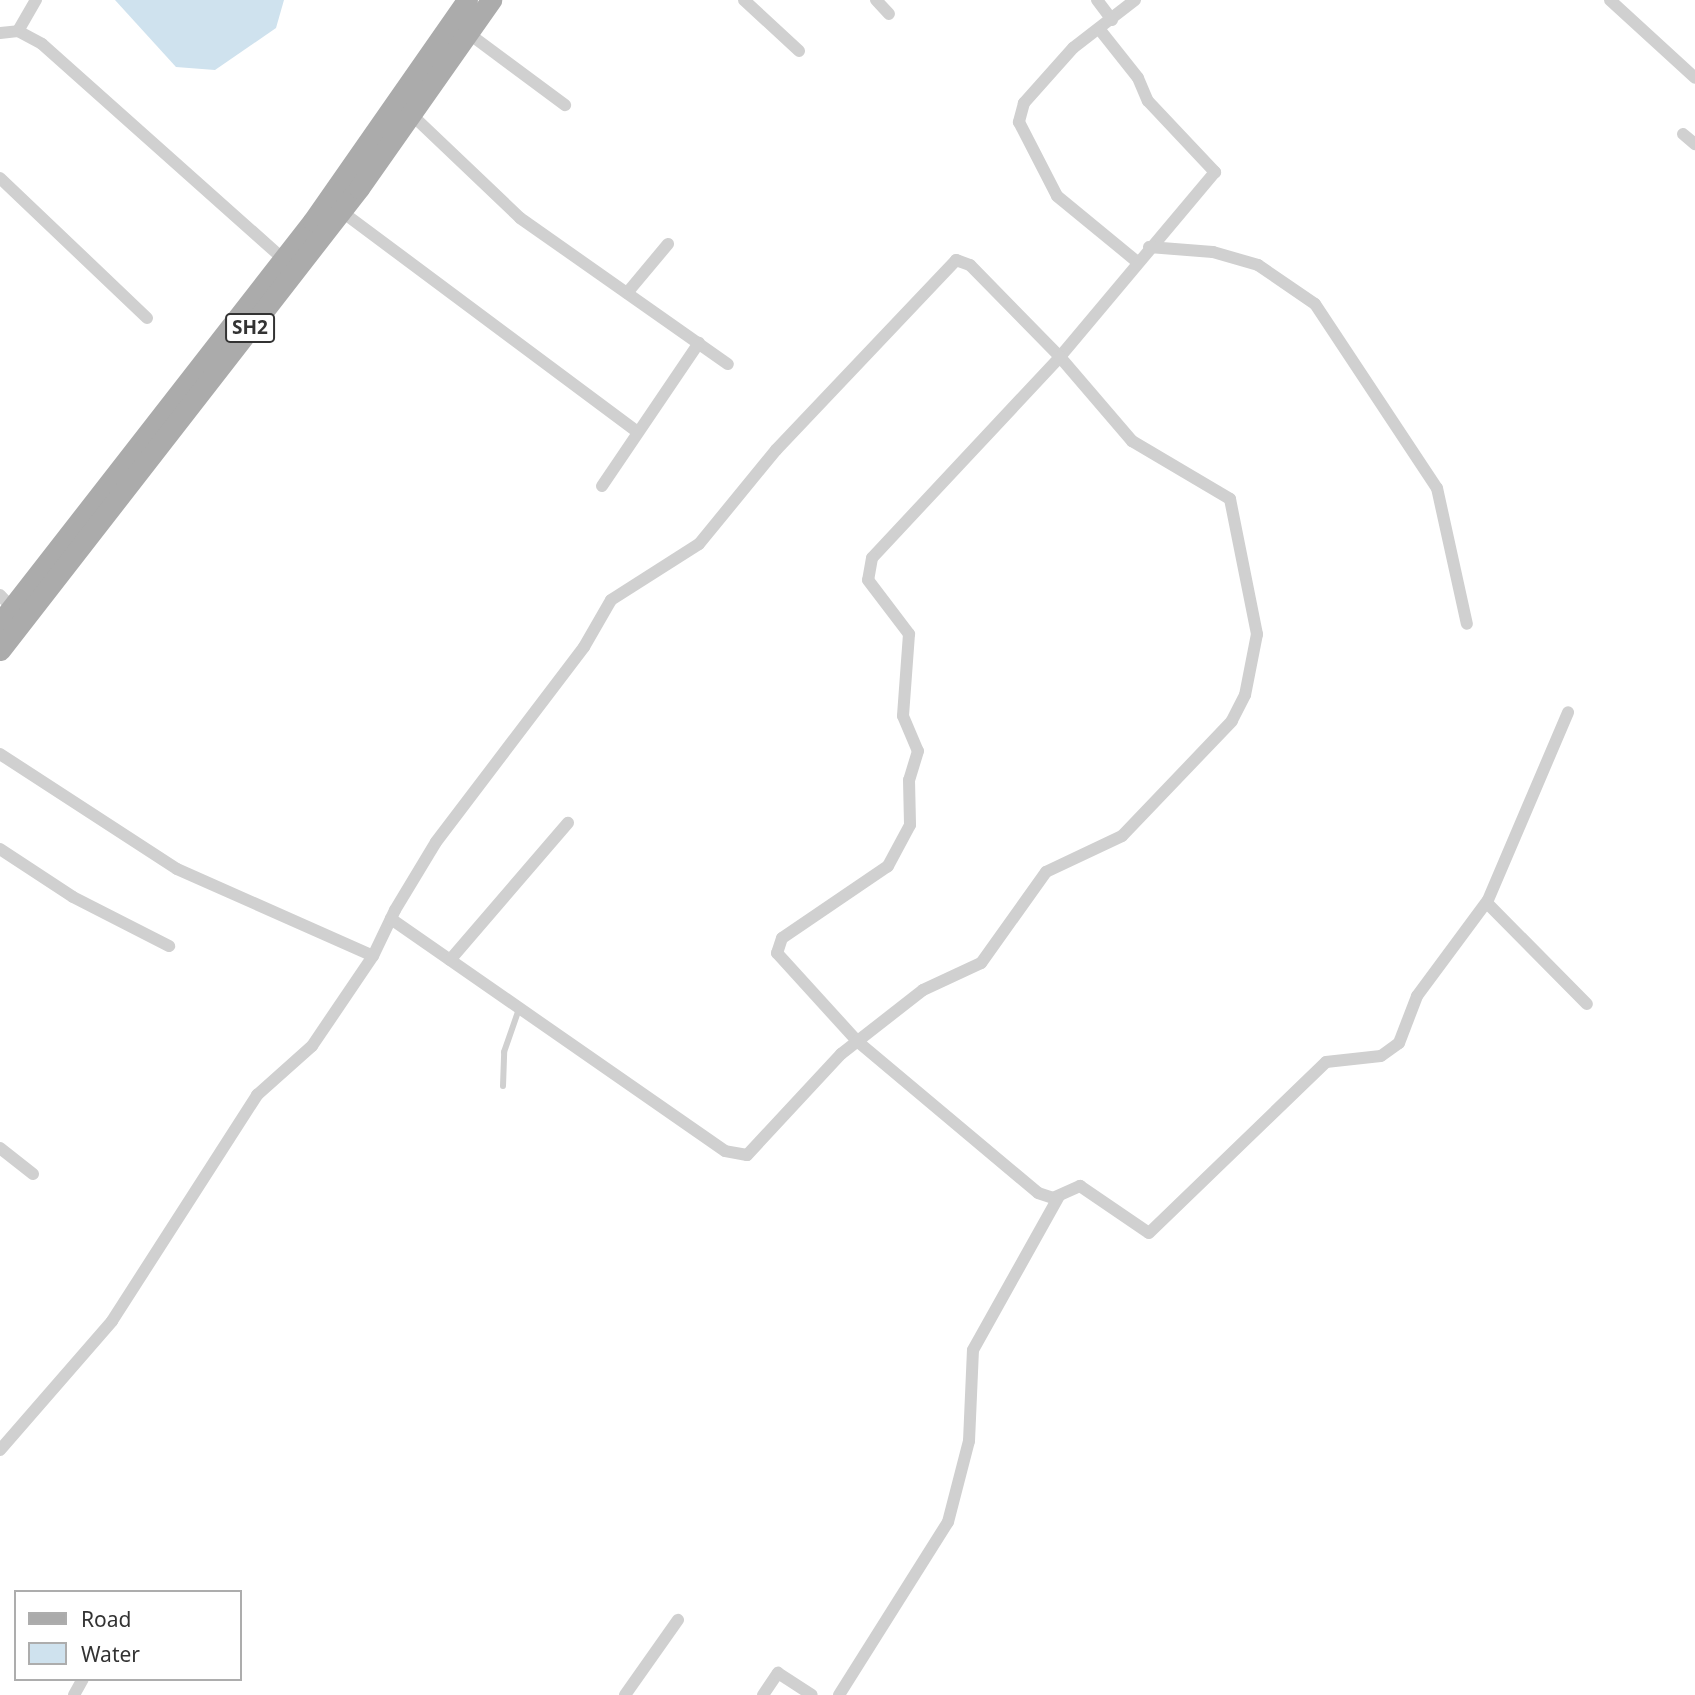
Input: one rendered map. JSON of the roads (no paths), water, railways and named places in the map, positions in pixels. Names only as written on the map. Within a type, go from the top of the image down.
[{"type":"main road","name":"SH2","points":[[4,608],[283,259],[467,0]]},
{"type":"main road","name":"SH2","points":[[0,650],[341,211],[412,115],[491,0]]},
{"type":"street","points":[[18,31],[37,0]]},
{"type":"street","points":[[744,0],[799,51]]},
{"type":"street","points":[[876,0],[889,14]]},
{"type":"street","points":[[1097,0],[1112,20]]},
{"type":"street","points":[[1135,0],[1061,61],[1024,103],[1019,122],[1057,196],[1136,261]]},
{"type":"street","points":[[1610,0],[1695,78]]},
{"type":"street","points":[[1100,30],[1137,76],[1148,101],[1215,168],[1136,261],[1060,357],[867,568],[873,589],[909,634],[903,716],[918,749],[909,780],[910,825],[888,866],[776,948],[857,1041],[1038,1193],[1059,1196],[1080,1186],[1140,1232],[1154,1230],[1326,1062],[1395,1048],[1418,996],[1487,903],[1568,712]]},
{"type":"street","points":[[0,33],[18,31],[42,44],[283,259]]},
{"type":"street","points":[[468,33],[565,105]]},
{"type":"street","points":[[412,115],[520,218],[729,364]]},
{"type":"street","points":[[1683,134],[1695,144]]},
{"type":"street","points":[[0,178],[147,318]]},
{"type":"street","points":[[341,211],[636,431]]},
{"type":"street","points":[[627,293],[668,244]]},
{"type":"street","points":[[1149,247],[1213,252],[1258,265],[1315,304],[1437,488],[1467,624]]},
{"type":"street","points":[[0,1450],[111,1321],[257,1095],[312,1046],[373,956],[391,919],[436,842],[584,647],[611,600],[699,544],[776,450],[950,264],[970,265],[1060,357],[1132,441],[1230,499],[1257,634],[1245,695],[1232,721],[1122,836],[1046,872],[981,963],[923,990],[857,1041],[740,1157],[519,1009],[391,919]]},
{"type":"street","points":[[602,486],[636,431],[699,343]]},
{"type":"street","points":[[0,754],[177,869],[373,956]]},
{"type":"street","points":[[450,960],[568,822]]},
{"type":"street","points":[[0,849],[73,897],[169,946]]},
{"type":"street","points":[[1487,903],[1587,1004]]},
{"type":"street","points":[[0,1148],[33,1174]]},
{"type":"street","points":[[839,1695],[948,1522],[969,1441],[973,1350],[1059,1196]]},
{"type":"street","points":[[625,1695],[678,1620]]},
{"type":"street","points":[[763,1695],[778,1672],[812,1695]]},
{"type":"lane","points":[[503,1086],[504,1052],[519,1009]]},
{"type":"water","points":[[115,0],[284,0],[276,28],[215,70],[176,67]]}]
